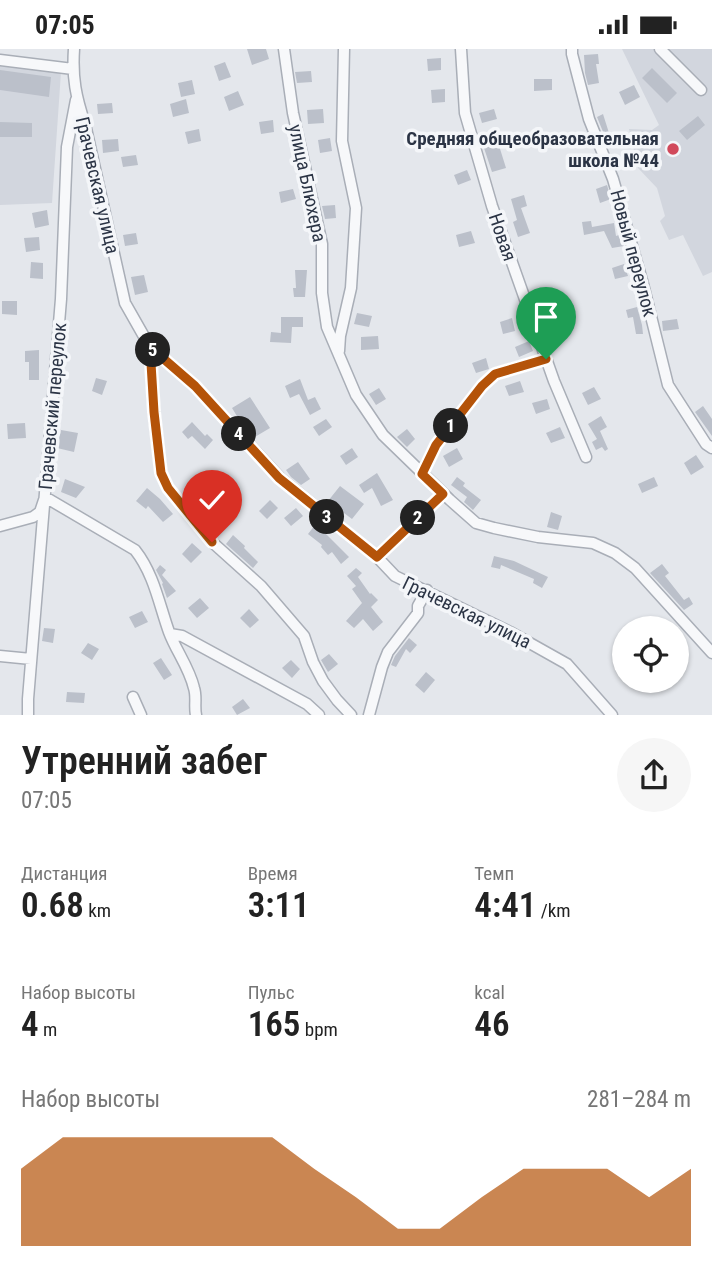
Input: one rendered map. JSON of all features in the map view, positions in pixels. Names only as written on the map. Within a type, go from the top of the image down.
[{"type":"street","name":"Грачевская улица","points":[[74,49],[76,97],[85,124],[125,303],[150,347],[195,386],[279,478],[377,557],[395,576],[510,632],[567,664],[612,715]]},
{"type":"street","name":"улица Блюхера","points":[[284,49],[293,113],[322,244],[322,293],[327,327],[356,395],[383,435],[476,523],[538,537],[593,543],[615,553],[635,568],[712,653]]},
{"type":"street","name":"улица Блюхера","points":[[339,357],[340,336],[351,288],[356,208],[342,141],[344,49]]},
{"type":"street","name":"Новая","points":[[461,49],[465,113],[492,206],[546,359],[586,457]]},
{"type":"street","name":"Новый переулок","points":[[572,49],[589,119],[613,179],[628,231],[668,385],[706,444],[712,448]]},
{"type":"street","points":[[660,49],[701,90]]},
{"type":"street","points":[[0,60],[73,69]]},
{"type":"street","name":"Грачевский переулок","points":[[28,715],[61,299],[67,147],[76,97]]},
{"type":"street","points":[[150,347],[161,473],[168,488],[212,542],[261,586],[304,636],[323,681],[351,715]]},
{"type":"street","points":[[422,474],[436,445],[488,380],[495,374],[546,359]]},
{"type":"street","points":[[377,557],[443,494]]},
{"type":"street","points":[[0,526],[33,517],[40,512],[45,497],[135,550],[155,587],[170,633],[191,675],[196,715]]},
{"type":"street","points":[[369,715],[388,652],[418,613],[418,606],[426,590]]},
{"type":"street","points":[[170,633],[182,636],[307,704],[320,715]]},
{"type":"street","points":[[0,656],[31,659]]},
{"type":"street","points":[[133,697],[141,715]]},
{"type":"shaded area","name":"Средняя общеобразовательная школа №44","points":[[622,49],[712,49],[712,272],[703,276],[683,235],[669,240],[660,221],[665,216],[657,188],[638,168],[629,129],[652,130],[659,125]]},
{"type":"shaded area","points":[[0,66],[61,72],[52,203],[0,205]]},
{"type":"building","points":[[247,49],[266,49],[269,59],[252,65]]},
{"type":"building","points":[[598,54],[599,64],[596,64],[599,83],[588,85],[584,55]]},
{"type":"building","points":[[441,58],[441,70],[428,71],[427,59]]},
{"type":"building","points":[[225,62],[231,77],[219,81],[214,66]]},
{"type":"building","points":[[652,68],[677,93],[667,103],[642,78]]},
{"type":"building","points":[[0,70],[51,77],[49,97],[0,90]]},
{"type":"building","points":[[311,71],[312,82],[297,83],[295,72]]},
{"type":"building","points":[[534,79],[552,79],[552,90],[534,91]]},
{"type":"building","points":[[192,80],[195,94],[181,97],[178,83]]},
{"type":"building","points":[[634,85],[640,97],[625,105],[619,92]]},
{"type":"building","points":[[445,89],[445,102],[432,103],[431,90]]},
{"type":"building","points":[[238,91],[244,105],[229,111],[224,97]]},
{"type":"building","points":[[186,99],[189,113],[173,117],[170,104]]},
{"type":"building","points":[[112,103],[113,113],[98,114],[97,104]]},
{"type":"building","points":[[323,109],[324,123],[308,124],[307,110]]},
{"type":"building","points":[[494,109],[497,119],[482,123],[479,113]]},
{"type":"building","points":[[603,114],[609,133],[613,132],[615,143],[608,144],[597,117]]},
{"type":"building","points":[[698,116],[705,125],[687,140],[679,131]]},
{"type":"building","points":[[273,120],[274,132],[261,134],[259,122]]},
{"type":"building","points":[[0,122],[32,123],[32,137],[0,137]]},
{"type":"building","points":[[199,129],[201,141],[188,144],[185,132]]},
{"type":"building","points":[[496,136],[506,168],[492,172],[482,142]]},
{"type":"building","points":[[330,138],[332,151],[320,153],[318,140]]},
{"type":"building","points":[[118,139],[119,151],[103,153],[102,140]]},
{"type":"building","points":[[136,155],[138,165],[123,167],[121,157]]},
{"type":"building","points":[[467,170],[471,180],[458,185],[454,175]]},
{"type":"building","points":[[607,185],[611,199],[600,203],[596,189]]},
{"type":"building","points":[[293,189],[296,199],[281,203],[279,192]]},
{"type":"building","points":[[524,195],[527,206],[521,208],[530,233],[518,237],[513,222],[517,220],[511,199]]},
{"type":"building","points":[[335,205],[336,218],[325,219],[322,206]]},
{"type":"building","points":[[47,210],[49,225],[35,228],[32,213]]},
{"type":"building","points":[[591,221],[592,227],[614,223],[616,236],[619,235],[624,246],[612,248],[604,231],[584,235],[582,222]]},
{"type":"building","points":[[471,231],[475,243],[459,247],[456,235]]},
{"type":"building","points":[[136,233],[138,244],[125,246],[123,235]]},
{"type":"building","points":[[39,237],[40,250],[26,252],[24,238]]},
{"type":"building","points":[[31,262],[43,263],[43,279],[30,278]]},
{"type":"building","points":[[624,264],[628,276],[615,279],[612,268]]},
{"type":"building","points":[[295,270],[307,270],[305,297],[294,297]]},
{"type":"building","points":[[144,275],[148,292],[135,295],[131,277]]},
{"type":"building","points":[[2,301],[17,301],[17,315],[2,314]]},
{"type":"building","points":[[637,307],[643,334],[636,334],[633,317],[628,318],[626,310]]},
{"type":"building","points":[[357,313],[372,316],[369,327],[354,324]]},
{"type":"building","points":[[281,317],[303,317],[303,327],[292,327],[291,343],[270,342],[271,332],[281,333]]},
{"type":"building","points":[[512,318],[515,331],[503,334],[500,322]]},
{"type":"building","points":[[677,319],[679,329],[663,331],[662,321]]},
{"type":"building","points":[[378,336],[379,349],[361,350],[361,337]]},
{"type":"building","points":[[529,341],[533,351],[519,357],[515,347]]},
{"type":"building","points":[[39,350],[39,380],[29,380],[29,362],[25,362],[25,351]]},
{"type":"building","points":[[486,358],[489,369],[476,373],[472,363]]},
{"type":"building","points":[[96,378],[107,381],[102,395],[92,391]]},
{"type":"building","points":[[300,379],[308,400],[315,397],[321,409],[310,415],[299,394],[290,398],[285,386]]},
{"type":"building","points":[[520,381],[524,392],[509,396],[505,386]]},
{"type":"building","points":[[594,387],[601,399],[588,405],[582,393]]},
{"type":"building","points":[[379,388],[386,399],[376,405],[369,394]]},
{"type":"building","points":[[250,397],[270,428],[253,438],[232,408]]},
{"type":"building","points":[[547,399],[550,409],[536,414],[532,403]]},
{"type":"building","points":[[703,406],[712,419],[712,436],[695,412]]},
{"type":"building","points":[[601,416],[607,427],[600,431],[608,449],[605,451],[602,447],[596,450],[592,442],[597,439],[588,424]]},
{"type":"building","points":[[326,419],[332,427],[319,436],[313,427]]},
{"type":"building","points":[[192,422],[205,436],[207,434],[213,440],[205,449],[192,436],[188,439],[182,432]]},
{"type":"building","points":[[25,423],[26,438],[8,439],[7,424]]},
{"type":"building","points":[[560,427],[565,438],[551,443],[546,433]]},
{"type":"building","points":[[407,429],[415,439],[407,447],[397,437]]},
{"type":"building","points":[[61,430],[78,433],[74,452],[57,448]]},
{"type":"building","points":[[352,448],[358,457],[346,465],[340,456]]},
{"type":"building","points":[[457,448],[463,459],[449,467],[443,456]]},
{"type":"building","points":[[696,455],[704,467],[691,475],[684,463]]},
{"type":"building","points":[[298,462],[310,479],[301,485],[286,470]]},
{"type":"building","points":[[377,473],[393,500],[381,506],[372,488],[364,493],[359,485]]},
{"type":"building","points":[[457,477],[465,483],[463,486],[481,500],[473,510],[464,502],[467,497],[451,485]]},
{"type":"building","points":[[654,477],[658,486],[642,493],[638,484]]},
{"type":"building","points":[[65,479],[85,487],[76,498],[61,492]]},
{"type":"building","points":[[340,486],[364,504],[352,519],[328,501]]},
{"type":"building","points":[[147,488],[173,514],[163,522],[148,506],[146,509],[136,501]]},
{"type":"building","points":[[270,500],[278,508],[267,519],[259,511]]},
{"type":"building","points":[[296,508],[303,516],[291,526],[284,518]]},
{"type":"building","points":[[551,512],[562,516],[558,530],[547,527]]},
{"type":"building","points":[[315,525],[349,557],[341,564],[332,552],[328,555],[322,545],[308,534]]},
{"type":"building","points":[[233,535],[258,562],[253,568],[226,544]]},
{"type":"building","points":[[192,543],[202,552],[191,563],[182,554]]},
{"type":"building","points":[[494,556],[514,561],[548,577],[542,588],[533,583],[534,579],[501,565],[500,569],[491,567]]},
{"type":"building","points":[[662,564],[669,573],[665,576],[684,600],[689,597],[693,604],[684,610],[650,573]]},
{"type":"building","points":[[160,565],[166,570],[162,575],[176,591],[167,598],[156,570]]},
{"type":"building","points":[[356,568],[362,573],[358,577],[378,600],[371,607],[383,622],[373,631],[363,619],[354,628],[346,621],[362,603],[352,589],[356,586],[347,576]]},
{"type":"building","points":[[200,598],[209,608],[197,618],[188,608]]},
{"type":"building","points":[[249,609],[259,620],[250,628],[240,618]]},
{"type":"building","points":[[142,611],[148,622],[135,628],[129,617]]},
{"type":"building","points":[[44,628],[55,629],[53,643],[42,641]]},
{"type":"building","points":[[409,638],[417,645],[410,653],[406,649],[396,667],[391,665],[395,656]]},
{"type":"building","points":[[88,643],[99,649],[92,660],[81,653]]},
{"type":"building","points":[[329,654],[338,664],[328,672],[321,660]]},
{"type":"building","points":[[161,658],[172,675],[164,680],[153,663]]},
{"type":"building","points":[[291,660],[300,669],[292,678],[282,668]]},
{"type":"building","points":[[426,672],[435,680],[424,693],[415,685]]},
{"type":"building","points":[[67,692],[85,693],[84,703],[66,702]]},
{"type":"building","points":[[243,699],[250,708],[237,715],[232,707]]},
{"type":"place","name":"Средняя общеобразовательная школа №44","points":[[673,149]]},
{"type":"route","points":[[212,542],[168,488],[161,473],[150,347],[195,386],[279,478],[377,557],[443,494],[422,474],[436,445],[482,386],[495,374],[546,359]]}]
